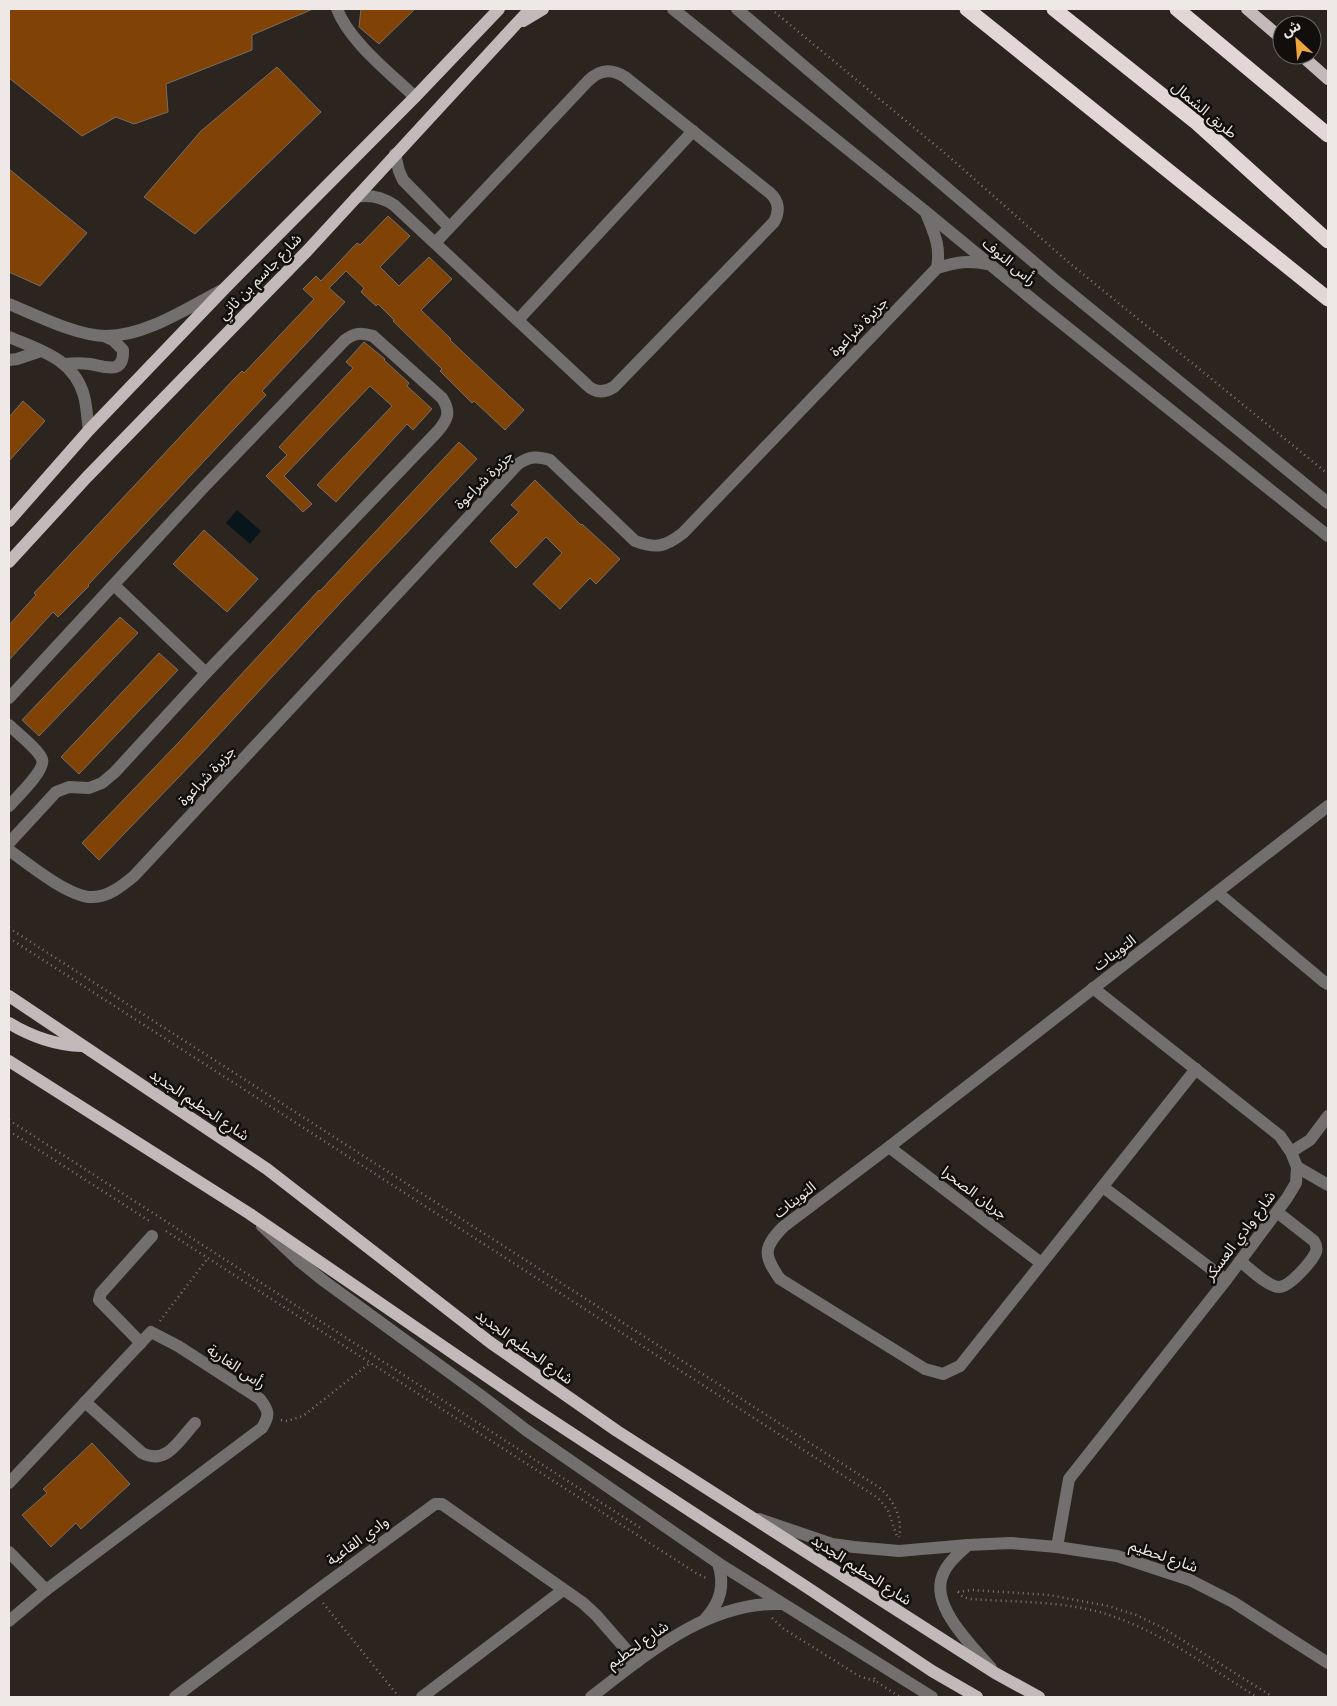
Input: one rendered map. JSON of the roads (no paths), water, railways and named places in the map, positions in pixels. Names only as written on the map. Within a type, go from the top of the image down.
[{"type":"highway","points":[[967,9],[1328,299]]},
{"type":"highway","name":"طريق الشمال","points":[[1054,9],[1197,123],[1328,242]]},
{"type":"highway","points":[[1177,9],[1328,135]]},
{"type":"main road","name":"شارع جاسم بن ثاني","points":[[9,521],[89,430],[226,287],[415,97],[499,9]]},
{"type":"main road","name":"شارع جاسم بن ثاني","points":[[9,562],[87,478],[300,258],[530,9]]},
{"type":"main road","points":[[512,27],[543,9]]},
{"type":"main road","points":[[1248,9],[1272,30]]},
{"type":"main road","points":[[1312,65],[1328,79]]},
{"type":"main road","name":"شارع الحطيم الجديد","points":[[11,997],[267,1169],[466,1324],[533,1373],[646,1450],[995,1673],[1039,1697]]},
{"type":"main road","points":[[9,1022],[22,1031],[46,1041],[84,1046]]},
{"type":"main road","points":[[9,1061],[250,1214],[532,1408],[932,1671],[977,1697]]},
{"type":"street","points":[[337,9],[340,17],[355,38],[415,97]]},
{"type":"street","name":"رأس النوف","points":[[673,9],[1328,536]]},
{"type":"street","name":"رأس النوف","points":[[737,9],[1056,282],[1328,503]]},
{"type":"street","points":[[356,197],[372,196],[394,205],[591,389],[603,392],[614,388],[774,222],[778,206],[774,196],[624,77],[612,71],[599,73],[588,81],[435,243]]},
{"type":"street","points":[[518,320],[693,131]]},
{"type":"street","points":[[395,154],[399,171],[404,180],[449,227]]},
{"type":"street","points":[[926,212],[938,242],[939,256],[937,268],[956,262],[971,261],[988,264]]},
{"type":"street","name":"جزيرة شراعوة","points":[[9,850],[69,891],[80,895],[92,897],[104,895],[134,876],[518,464],[526,458],[536,456],[550,460],[635,541],[648,546],[659,546],[672,542],[683,533],[937,268]]},
{"type":"street","points":[[104,336],[122,335],[149,327],[226,287]]},
{"type":"street","points":[[9,304],[66,327],[104,336],[113,340],[123,350],[123,358],[120,364],[114,368],[106,369],[83,363],[65,364]]},
{"type":"street","points":[[9,698],[339,345],[355,334],[364,333],[373,336],[442,398],[448,412],[446,420],[438,431],[115,772],[102,783],[89,788],[69,787],[56,792],[9,843]]},
{"type":"street","points":[[9,337],[52,355],[65,364],[78,380],[82,389],[89,430]]},
{"type":"street","points":[[9,360],[41,351]]},
{"type":"street","points":[[114,585],[206,674]]},
{"type":"street","points":[[9,725],[38,752],[42,759],[42,765],[38,773],[9,806]]},
{"type":"street","name":"التوينات","points":[[1196,1069],[960,1366],[943,1374],[924,1369],[780,1279],[771,1266],[767,1253],[772,1239],[783,1226],[890,1147],[1328,806]]},
{"type":"street","points":[[1218,893],[1328,984]]},
{"type":"street","points":[[1093,988],[1280,1136],[1297,1166],[1328,1185]]},
{"type":"street","points":[[1290,1152],[1310,1140],[1328,1116]]},
{"type":"street","name":"جريان الصحرا","points":[[890,1147],[1041,1263]]},
{"type":"street","name":"شارع وادي العسكر","points":[[1057,1547],[1069,1479],[1226,1280],[1288,1198],[1296,1183],[1297,1166]]},
{"type":"street","points":[[1103,1187],[1226,1280]]},
{"type":"street","points":[[1240,1261],[1270,1284],[1279,1287],[1292,1281],[1315,1253],[1316,1245],[1314,1241],[1277,1212]]},
{"type":"street","points":[[250,1214],[298,1260],[526,1430],[718,1563],[932,1697]]},
{"type":"street","points":[[9,1484],[141,1343],[99,1300],[101,1293],[152,1236]]},
{"type":"street","name":"رأس الغارية","points":[[46,1590],[262,1428],[268,1419],[265,1406],[260,1399],[178,1346],[151,1332],[141,1343]]},
{"type":"street","points":[[85,1402],[142,1453],[149,1457],[157,1458],[171,1451],[194,1423]]},
{"type":"street","name":"وادي القاعية","points":[[175,1697],[435,1504],[442,1504],[583,1603],[637,1662]]},
{"type":"street","name":"شارع لحطيم","points":[[747,1515],[832,1544],[840,1545],[899,1551],[1011,1543],[1057,1547],[1117,1556],[1190,1580],[1233,1602],[1328,1663]]},
{"type":"street","points":[[968,1545],[946,1568],[941,1579],[942,1600],[949,1616],[995,1673]]},
{"type":"street","points":[[9,1552],[46,1590],[9,1621]]},
{"type":"street","name":"شارع لحطيم","points":[[704,1620],[715,1609],[721,1596],[722,1582],[718,1563]]},
{"type":"street","points":[[422,1697],[563,1590]]},
{"type":"street","name":"شارع لحطيم","points":[[591,1697],[637,1662],[704,1620],[741,1607],[758,1604],[783,1604]]}]
